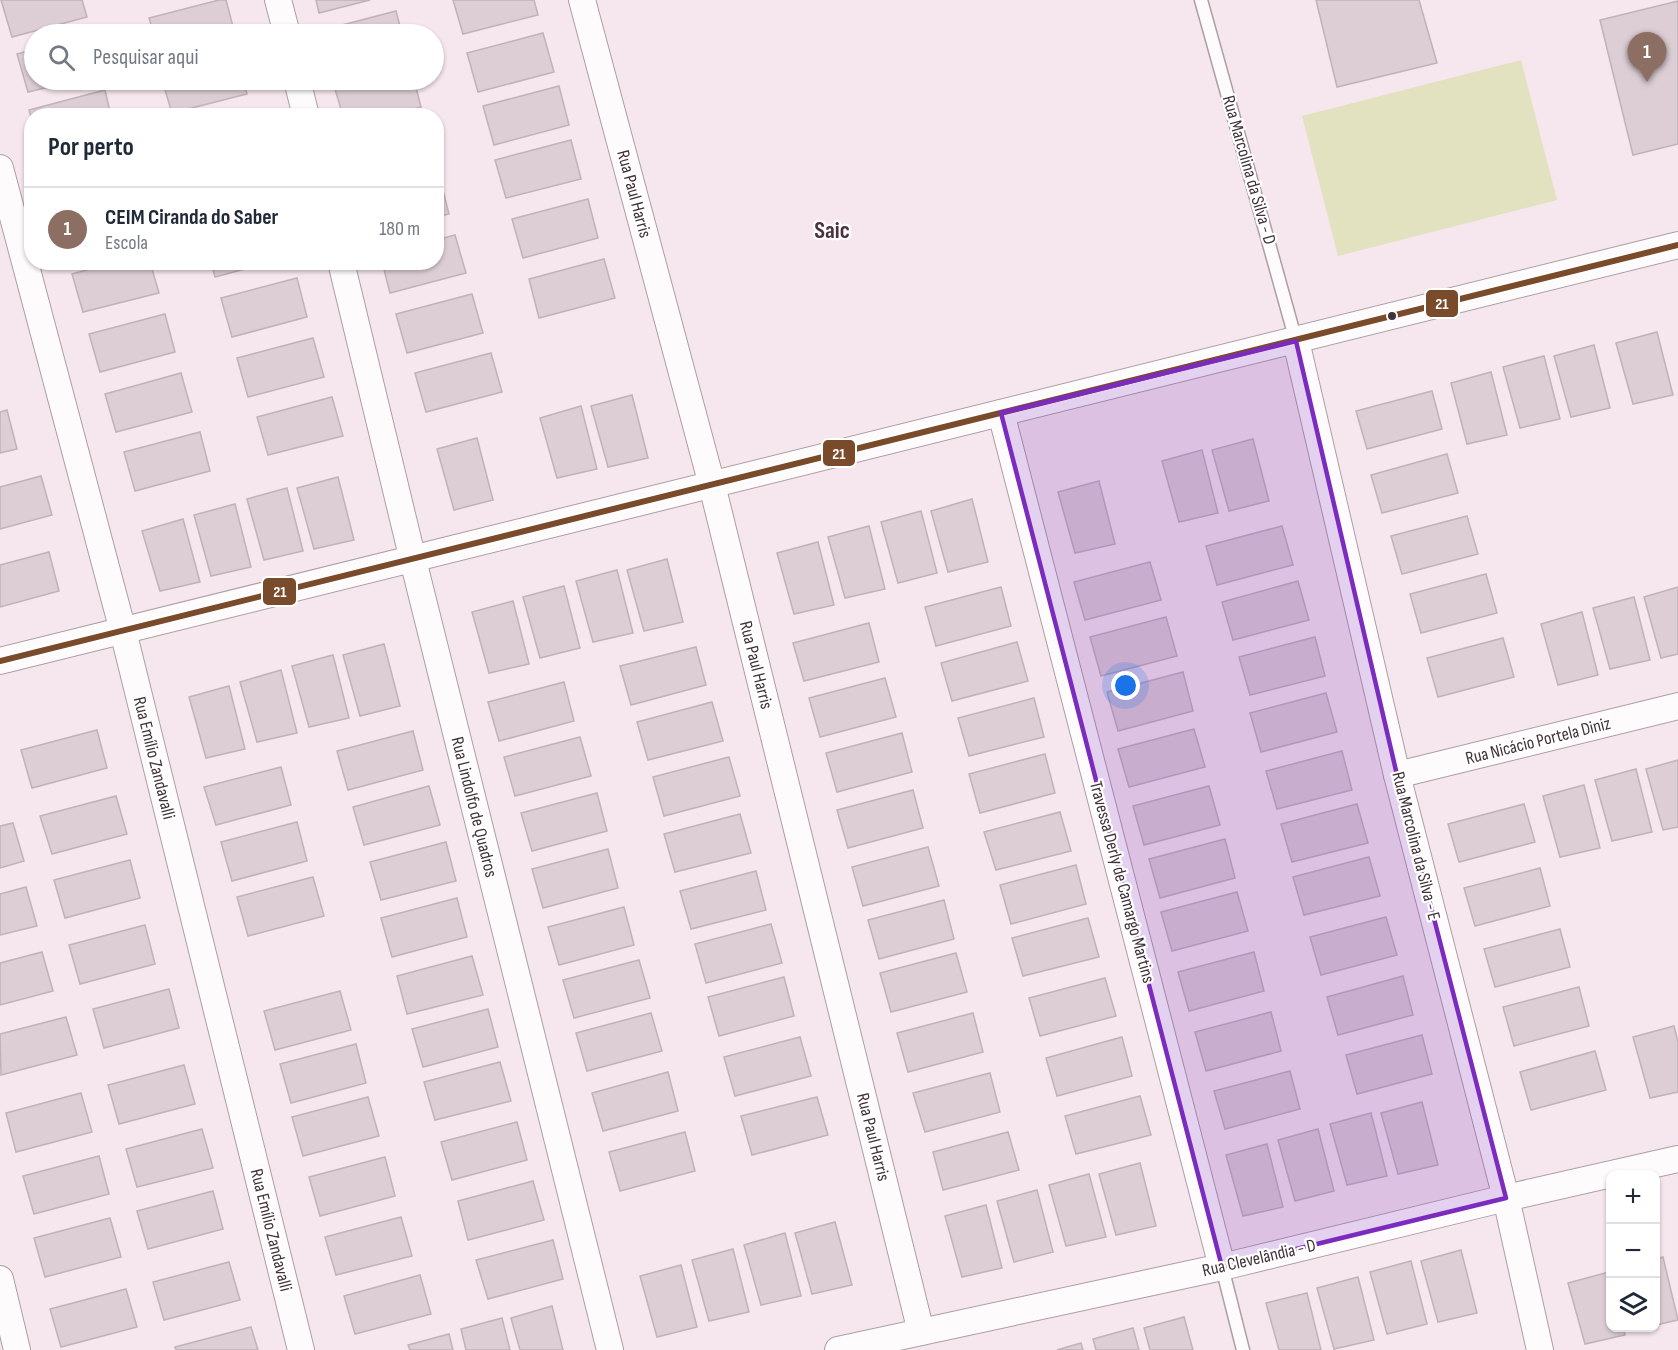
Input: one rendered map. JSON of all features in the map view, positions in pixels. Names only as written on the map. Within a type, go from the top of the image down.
[{"type":"street","points":[[278,0],[284,24]]},
{"type":"street","name":"Rua Paul Harris","points":[[582,0],[712,485],[921,1332]]},
{"type":"street","points":[[300,90],[304,108]]},
{"type":"street","name":"Rua Emílio Zandavalli","points":[[0,168],[24,258]]},
{"type":"street","points":[[0,661],[1678,245]]},
{"type":"street","name":"Rua Emílio Zandavalli","points":[[27,270],[123,631],[301,1350]]},
{"type":"street","name":"Rua Lindolfo de Quadros","points":[[343,270],[610,1350]]},
{"type":"street","name":"Rua Marcolina da Silva - E","points":[[1296,341],[1397,775],[1506,1198],[1540,1350]]},
{"type":"street","name":"Travessa Derly de Camargo Martins","points":[[1000,413],[1222,1267]]},
{"type":"street","name":"Rua Nicácio Portela Diniz","points":[[1397,775],[1678,706]]},
{"type":"street","name":"Rua Clevelândia - D","points":[[837,1350],[1222,1267],[1678,1159]]},
{"type":"street","points":[[0,1279],[17,1350]]},
{"type":"lane","name":"Rua Marcolina da Silva - D","points":[[1201,0],[1296,341]]},
{"type":"lane","name":"Travessa Derly de Camargo Martins","points":[[1222,1267],[1243,1350]]},
{"type":"highlighted area","points":[[1296,341],[1397,775],[1506,1198],[1222,1267],[1001,413]]},
{"type":"green space","points":[[1521,60],[1557,200],[1338,256],[1302,116]]},
{"type":"building","points":[[1,0],[82,0],[87,17],[61,24],[24,24],[24,34],[12,37]]},
{"type":"building","points":[[226,0],[232,24],[151,24],[149,18]]},
{"type":"building","points":[[316,0],[370,0],[319,13]]},
{"type":"building","points":[[453,0],[534,0],[538,15],[463,34]]},
{"type":"building","points":[[1316,0],[1419,0],[1437,63],[1337,87]]},
{"type":"building","points":[[1678,1],[1678,144],[1633,155],[1600,20]]},
{"type":"building","points":[[396,11],[399,24],[346,24]]},
{"type":"building","points":[[543,33],[554,72],[478,92],[467,53]]},
{"type":"building","points":[[24,52],[24,78],[17,54]]},
{"type":"building","points":[[559,86],[569,125],[494,145],[483,106]]},
{"type":"building","points":[[105,90],[109,108],[37,108]]},
{"type":"building","points":[[165,90],[246,90],[247,94],[192,108],[170,108]]},
{"type":"building","points":[[335,90],[417,90],[421,107],[418,108],[341,108]]},
{"type":"building","points":[[571,140],[581,179],[506,198],[495,160]]},
{"type":"building","points":[[444,194],[449,214],[444,215]]},
{"type":"building","points":[[588,199],[598,238],[523,258],[512,219]]},
{"type":"building","points":[[455,235],[466,273],[390,293],[384,270],[444,270],[444,238]]},
{"type":"building","points":[[604,259],[615,298],[539,318],[529,279]]},
{"type":"building","points":[[86,270],[152,270],[159,293],[83,312],[72,274]]},
{"type":"building","points":[[213,270],[241,270],[215,277]]},
{"type":"building","points":[[297,278],[307,317],[232,337],[221,298]]},
{"type":"building","points":[[472,294],[483,333],[407,353],[396,314]]},
{"type":"building","points":[[165,314],[175,352],[100,372],[89,334]]},
{"type":"building","points":[[1657,332],[1673,395],[1633,404],[1616,343]]},
{"type":"building","points":[[313,338],[324,377],[248,397],[237,358]]},
{"type":"building","points":[[1594,345],[1610,408],[1571,417],[1554,356]]},
{"type":"building","points":[[491,353],[502,392],[426,412],[415,373]]},
{"type":"building","points":[[1544,356],[1560,419],[1520,428],[1503,367]]},
{"type":"building","points":[[1491,372],[1507,435],[1467,444],[1451,383]]},
{"type":"building","points":[[181,373],[192,412],[116,432],[105,394]]},
{"type":"building","points":[[1432,391],[1442,429],[1367,449],[1356,411]]},
{"type":"building","points":[[632,395],[648,458],[608,467],[591,406]]},
{"type":"building","points":[[332,397],[343,436],[268,455],[257,417]]},
{"type":"building","points":[[581,406],[597,469],[557,478],[540,418]]},
{"type":"building","points":[[7,410],[17,449],[0,453],[0,412]]},
{"type":"building","points":[[200,432],[210,471],[135,491],[124,452]]},
{"type":"building","points":[[477,438],[493,500],[454,510],[437,449]]},
{"type":"building","points":[[1253,439],[1269,501],[1229,511],[1212,450]]},
{"type":"building","points":[[1202,450],[1218,513],[1179,522],[1162,461]]},
{"type":"building","points":[[1447,454],[1458,493],[1382,513],[1371,475]]},
{"type":"building","points":[[41,476],[52,515],[0,529],[0,487]]},
{"type":"building","points":[[338,477],[354,540],[314,549],[297,488]]},
{"type":"building","points":[[1099,481],[1115,544],[1075,553],[1058,492]]},
{"type":"building","points":[[287,488],[303,551],[264,560],[247,499]]},
{"type":"building","points":[[972,499],[988,562],[948,572],[931,511]]},
{"type":"building","points":[[235,504],[251,567],[211,576],[194,515]]},
{"type":"building","points":[[921,511],[937,573],[898,583],[881,522]]},
{"type":"building","points":[[1467,516],[1478,554],[1402,574],[1391,536]]},
{"type":"building","points":[[183,519],[200,582],[160,591],[142,531]]},
{"type":"building","points":[[869,526],[885,589],[845,598],[828,537]]},
{"type":"building","points":[[1282,526],[1293,565],[1217,585],[1206,546]]},
{"type":"building","points":[[818,542],[834,605],[794,614],[777,553]]},
{"type":"building","points":[[49,552],[59,591],[0,607],[0,565]]},
{"type":"building","points":[[667,559],[683,622],[644,631],[627,570]]},
{"type":"building","points":[[1150,562],[1161,600],[1085,620],[1074,582]]},
{"type":"building","points":[[617,570],[633,633],[593,642],[576,581]]},
{"type":"building","points":[[1486,574],[1497,613],[1421,633],[1410,594]]},
{"type":"building","points":[[1298,581],[1309,620],[1233,640],[1222,602]]},
{"type":"building","points":[[564,586],[580,648],[540,658],[523,597]]},
{"type":"building","points":[[1001,587],[1011,626],[936,646],[925,607]]},
{"type":"building","points":[[1678,587],[1678,654],[1661,658],[1644,597]]},
{"type":"building","points":[[1634,597],[1650,660],[1610,669],[1593,608]]},
{"type":"building","points":[[513,601],[529,664],[489,673],[472,612]]},
{"type":"building","points":[[1582,612],[1598,675],[1558,685],[1541,624]]},
{"type":"building","points":[[1166,617],[1177,656],[1101,676],[1090,637]]},
{"type":"building","points":[[869,623],[879,662],[804,681],[793,643]]},
{"type":"building","points":[[1315,637],[1325,676],[1250,695],[1239,657]]},
{"type":"building","points":[[1503,638],[1514,677],[1438,697],[1427,658]]},
{"type":"building","points":[[1017,642],[1028,681],[952,701],[941,663]]},
{"type":"building","points":[[384,644],[400,706],[360,716],[343,655]]},
{"type":"building","points":[[696,647],[706,685],[631,705],[620,666]]},
{"type":"building","points":[[333,655],[349,718],[309,727],[292,666]]},
{"type":"building","points":[[281,670],[297,733],[257,742],[240,682]]},
{"type":"building","points":[[1183,672],[1193,711],[1118,731],[1107,692]]},
{"type":"building","points":[[885,678],[896,717],[820,737],[809,698]]},
{"type":"building","points":[[564,682],[574,721],[499,741],[488,702]]},
{"type":"building","points":[[229,686],[245,749],[206,758],[189,697]]},
{"type":"building","points":[[1326,693],[1337,732],[1261,752],[1250,713]]},
{"type":"building","points":[[1034,698],[1044,737],[969,756],[958,718]]},
{"type":"building","points":[[712,702],[723,741],[648,760],[637,722]]},
{"type":"building","points":[[1194,729],[1205,767],[1129,787],[1118,749]]},
{"type":"building","points":[[97,730],[107,768],[32,788],[21,750]]},
{"type":"building","points":[[413,731],[423,770],[348,790],[337,751]]},
{"type":"building","points":[[902,733],[912,772],[837,792],[826,753]]},
{"type":"building","points":[[580,737],[591,776],[515,796],[504,757]]},
{"type":"building","points":[[1342,751],[1352,790],[1277,809],[1266,771]]},
{"type":"building","points":[[1045,754],[1055,793],[980,813],[969,774]]},
{"type":"building","points":[[729,757],[740,796],[664,816],[653,777]]},
{"type":"building","points":[[1678,760],[1678,827],[1663,830],[1646,769]]},
{"type":"building","points":[[281,767],[291,805],[216,825],[204,787]]},
{"type":"building","points":[[1636,769],[1652,832],[1612,841],[1595,780]]},
{"type":"building","points":[[1584,785],[1600,848],[1560,857],[1543,796]]},
{"type":"building","points":[[429,786],[440,825],[364,845],[353,807]]},
{"type":"building","points":[[1209,786],[1220,825],[1144,845],[1133,806]]},
{"type":"building","points":[[913,790],[923,828],[848,848],[837,810]]},
{"type":"building","points":[[597,793],[607,831],[532,851],[521,813]]},
{"type":"building","points":[[116,796],[127,834],[52,854],[40,816]]},
{"type":"building","points":[[1357,804],[1368,843],[1292,862],[1281,824]]},
{"type":"building","points":[[1524,804],[1535,842],[1459,862],[1448,824]]},
{"type":"building","points":[[1060,812],[1071,851],[996,870],[984,832]]},
{"type":"building","points":[[740,814],[751,853],[675,872],[664,834]]},
{"type":"building","points":[[297,822],[307,861],[232,881],[221,842]]},
{"type":"building","points":[[13,823],[24,861],[0,868],[0,826]]},
{"type":"building","points":[[1225,839],[1235,878],[1160,898],[1149,859]]},
{"type":"building","points":[[446,842],[456,881],[381,900],[370,862]]},
{"type":"building","points":[[928,847],[939,886],[863,906],[852,867]]},
{"type":"building","points":[[608,849],[618,888],[543,908],[532,869]]},
{"type":"building","points":[[1369,857],[1380,896],[1304,915],[1293,877]]},
{"type":"building","points":[[130,860],[140,898],[65,918],[54,880]]},
{"type":"building","points":[[1076,865],[1086,904],[1011,924],[1000,885]]},
{"type":"building","points":[[1540,868],[1550,906],[1475,926],[1464,888]]},
{"type":"building","points":[[756,871],[766,910],[691,929],[680,891]]},
{"type":"building","points":[[313,877],[324,916],[248,936],[237,897]]},
{"type":"building","points":[[26,887],[37,926],[0,935],[0,894]]},
{"type":"building","points":[[1237,892],[1248,931],[1172,951],[1161,912]]},
{"type":"building","points":[[457,898],[467,937],[392,957],[381,918]]},
{"type":"building","points":[[944,900],[954,939],[879,959],[868,920]]},
{"type":"building","points":[[624,907],[634,945],[559,965],[548,927]]},
{"type":"building","points":[[1386,917],[1397,955],[1321,975],[1310,937]]},
{"type":"building","points":[[1088,918],[1099,957],[1023,976],[1012,938]]},
{"type":"building","points":[[771,924],[782,963],[706,983],[695,944]]},
{"type":"building","points":[[145,925],[155,964],[80,984],[69,945]]},
{"type":"building","points":[[1560,929],[1570,967],[1495,987],[1484,949]]},
{"type":"building","points":[[42,952],[53,991],[0,1005],[0,963]]},
{"type":"building","points":[[1254,952],[1264,991],[1189,1011],[1178,972]]},
{"type":"building","points":[[956,953],[967,992],[891,1012],[880,973]]},
{"type":"building","points":[[472,956],[483,995],[407,1014],[397,976]]},
{"type":"building","points":[[639,960],[650,998],[574,1018],[563,980]]},
{"type":"building","points":[[1403,976],[1413,1015],[1338,1035],[1327,997]]},
{"type":"building","points":[[784,977],[794,1016],[719,1036],[708,997]]},
{"type":"building","points":[[1105,978],[1116,1016],[1040,1036],[1029,998]]},
{"type":"building","points":[[1579,987],[1589,1026],[1514,1046],[1503,1007]]},
{"type":"building","points":[[169,989],[179,1028],[104,1048],[93,1009]]},
{"type":"building","points":[[340,991],[351,1030],[275,1050],[264,1011]]},
{"type":"building","points":[[488,1009],[498,1047],[423,1067],[412,1029]]},
{"type":"building","points":[[1271,1012],[1281,1051],[1206,1071],[1195,1032]]},
{"type":"building","points":[[651,1013],[662,1051],[587,1071],[576,1033]]},
{"type":"building","points":[[973,1013],[983,1052],[908,1072],[897,1033]]},
{"type":"building","points":[[66,1017],[77,1055],[1,1075],[0,1034]]},
{"type":"building","points":[[1674,1026],[1678,1042],[1678,1092],[1650,1098],[1633,1037]]},
{"type":"building","points":[[1422,1035],[1432,1074],[1357,1094],[1346,1055]]},
{"type":"building","points":[[800,1037],[811,1076],[735,1096],[724,1057]]},
{"type":"building","points":[[1122,1037],[1132,1076],[1057,1096],[1046,1058]]},
{"type":"building","points":[[356,1044],[366,1083],[291,1103],[280,1064]]},
{"type":"building","points":[[1595,1051],[1606,1090],[1531,1110],[1520,1072]]},
{"type":"building","points":[[500,1062],[511,1101],[435,1120],[424,1082]]},
{"type":"building","points":[[184,1065],[195,1104],[119,1124],[108,1085]]},
{"type":"building","points":[[1290,1071],[1300,1109],[1225,1129],[1214,1091]]},
{"type":"building","points":[[668,1072],[678,1111],[603,1131],[592,1093]]},
{"type":"building","points":[[990,1073],[1000,1112],[925,1132],[913,1093]]},
{"type":"building","points":[[81,1093],[92,1132],[16,1152],[6,1113]]},
{"type":"building","points":[[1140,1096],[1151,1135],[1076,1154],[1065,1116]]},
{"type":"building","points":[[368,1097],[379,1136],[303,1156],[292,1117]]},
{"type":"building","points":[[817,1097],[828,1135],[752,1155],[741,1116]]},
{"type":"building","points":[[1422,1102],[1438,1165],[1398,1174],[1381,1113]]},
{"type":"building","points":[[1371,1113],[1387,1176],[1347,1185],[1330,1124]]},
{"type":"building","points":[[517,1122],[527,1160],[452,1180],[441,1142]]},
{"type":"building","points":[[202,1129],[213,1168],[137,1187],[126,1149]]},
{"type":"building","points":[[1318,1129],[1334,1191],[1295,1201],[1278,1140]]},
{"type":"building","points":[[685,1132],[695,1171],[620,1191],[609,1152]]},
{"type":"building","points":[[1008,1132],[1019,1170],[943,1190],[933,1152]]},
{"type":"building","points":[[1267,1144],[1283,1207],[1243,1216],[1226,1155]]},
{"type":"building","points":[[99,1156],[109,1194],[34,1214],[23,1176]]},
{"type":"building","points":[[385,1157],[395,1196],[320,1216],[309,1177]]},
{"type":"building","points":[[1140,1163],[1156,1226],[1116,1235],[1099,1174]]},
{"type":"building","points":[[1089,1174],[1106,1237],[1066,1246],[1049,1185]]},
{"type":"building","points":[[533,1181],[544,1220],[468,1240],[458,1201]]},
{"type":"building","points":[[1037,1190],[1053,1252],[1014,1262],[997,1201]]},
{"type":"building","points":[[213,1191],[223,1229],[148,1249],[137,1211]]},
{"type":"building","points":[[986,1205],[1002,1268],[962,1277],[945,1216]]},
{"type":"building","points":[[401,1217],[412,1256],[336,1275],[325,1237]]},
{"type":"building","points":[[110,1218],[121,1257],[45,1277],[34,1238]]},
{"type":"building","points":[[835,1222],[852,1285],[812,1294],[795,1233]]},
{"type":"building","points":[[785,1233],[801,1296],[761,1305],[744,1245]]},
{"type":"building","points":[[553,1240],[563,1279],[488,1299],[476,1260]]},
{"type":"building","points":[[733,1249],[749,1312],[709,1321],[692,1260]]},
{"type":"building","points":[[1461,1250],[1477,1313],[1438,1322],[1421,1261]]},
{"type":"building","points":[[1663,1257],[1678,1320],[1660,1324],[1660,1278],[1660,1258]]},
{"type":"building","points":[[1411,1261],[1427,1324],[1387,1334],[1370,1272]]},
{"type":"building","points":[[229,1262],[240,1300],[164,1320],[153,1282]]},
{"type":"building","points":[[681,1265],[697,1327],[657,1337],[640,1276]]},
{"type":"building","points":[[1606,1273],[1606,1332],[1624,1332],[1625,1335],[1585,1344],[1568,1283]]},
{"type":"building","points":[[420,1275],[431,1314],[355,1334],[344,1296]]},
{"type":"building","points":[[1358,1277],[1374,1340],[1334,1349],[1317,1288]]},
{"type":"building","points":[[126,1289],[137,1327],[61,1347],[50,1309]]},
{"type":"building","points":[[1307,1293],[1321,1350],[1279,1350],[1266,1303]]},
{"type":"building","points":[[552,1306],[563,1350],[520,1350],[511,1318]]},
{"type":"building","points":[[1184,1317],[1193,1350],[1150,1350],[1144,1328]]},
{"type":"building","points":[[502,1318],[510,1350],[466,1350],[461,1329]]},
{"type":"building","points":[[251,1327],[258,1350],[176,1350],[175,1347]]},
{"type":"building","points":[[1133,1328],[1139,1350],[1096,1350],[1093,1339]]},
{"type":"building","points":[[449,1334],[453,1350],[410,1350],[408,1345]]},
{"type":"building","points":[[1081,1343],[1083,1350],[1057,1350]]},
{"type":"transit line","name":"21","points":[[0,661],[1678,245]]},
{"type":"place","name":"CEIM Ciranda do Saber","points":[[1647,82]]},
{"type":"district","name":"Saic","points":[[832,230]]}]
